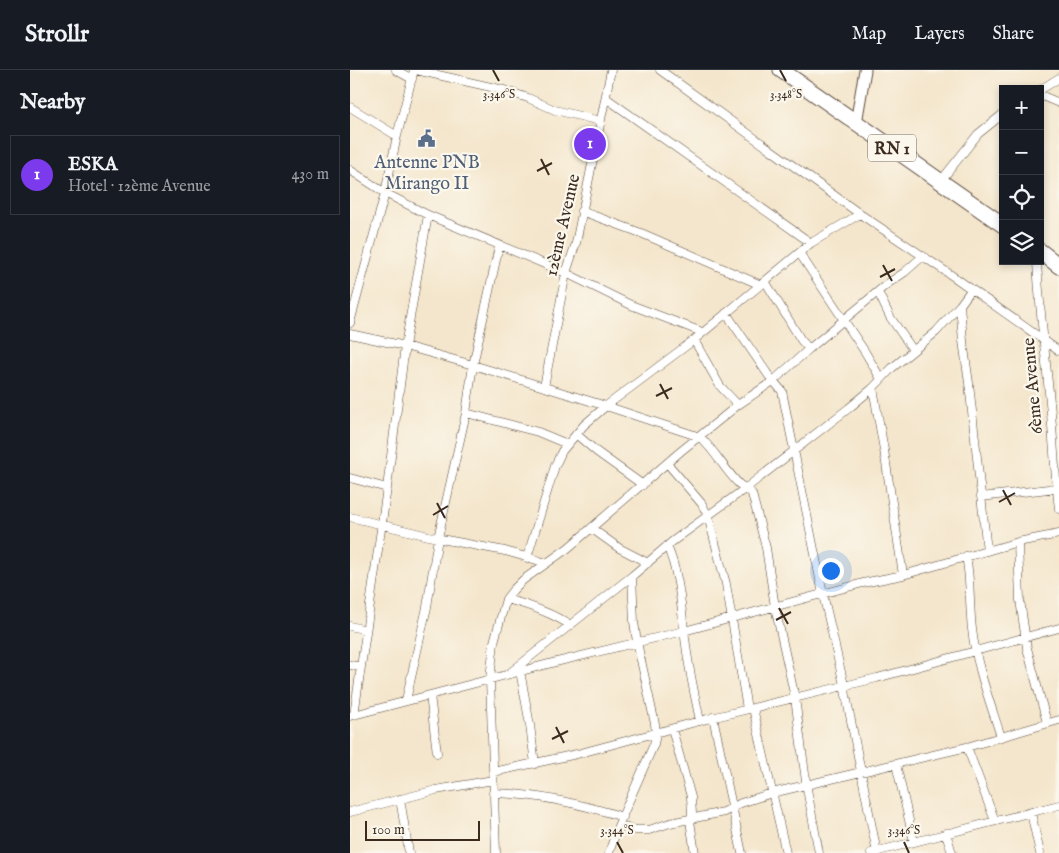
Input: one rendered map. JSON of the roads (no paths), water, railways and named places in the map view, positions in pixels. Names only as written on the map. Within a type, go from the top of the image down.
[{"type":"highway","name":"RN 1","points":[[781,70],[999,222]]},
{"type":"highway","points":[[1044,255],[1059,266]]},
{"type":"street","points":[[396,70],[412,79]]},
{"type":"street","points":[[350,322],[385,193],[396,136],[415,70],[504,90],[555,110],[600,121]]},
{"type":"street","name":"12ème Avenue","points":[[544,387],[566,273],[576,243],[611,70]]},
{"type":"street","points":[[660,70],[860,214],[1059,351]]},
{"type":"street","points":[[856,123],[865,70]]},
{"type":"street","points":[[1044,87],[1059,78]]},
{"type":"street","points":[[1044,97],[1059,103]]},
{"type":"street","points":[[606,98],[811,243]]},
{"type":"street","points":[[350,107],[396,136]]},
{"type":"street","points":[[940,182],[978,134],[999,117]]},
{"type":"street","points":[[350,170],[385,193],[428,215],[566,273],[631,305],[702,332]]},
{"type":"street","points":[[582,212],[642,233],[763,283],[809,349]]},
{"type":"street","points":[[527,558],[554,466],[562,451],[576,434],[606,406],[694,340],[811,243],[860,214]]},
{"type":"street","points":[[428,215],[405,346],[388,488],[361,668],[352,715],[731,619],[1018,542],[1059,534]]},
{"type":"street","points":[[406,700],[427,607],[438,538],[466,413],[473,365],[499,246]]},
{"type":"street","points":[[800,254],[881,380]]},
{"type":"street","points":[[496,853],[490,679],[494,642],[506,599],[523,580],[547,564],[738,405],[773,381],[843,320],[923,256]]},
{"type":"street","name":"6ème Avenue","points":[[1037,265],[1059,509]]},
{"type":"street","points":[[508,674],[667,546],[746,488],[873,388],[913,350],[936,332],[971,290]]},
{"type":"street","points":[[878,292],[890,317],[913,350]]},
{"type":"street","points":[[960,305],[987,551]]},
{"type":"street","points":[[726,313],[782,391],[844,685],[875,853],[1059,805]]},
{"type":"street","points":[[350,334],[405,346],[473,365],[606,406],[700,438],[709,445],[738,484],[752,494],[766,548],[795,698],[819,853]]},
{"type":"street","points":[[694,340],[720,386],[738,405]]},
{"type":"street","points":[[873,388],[903,574]]},
{"type":"street","points":[[466,413],[538,432],[567,444]]},
{"type":"street","points":[[576,434],[642,485]]},
{"type":"street","points":[[667,463],[697,498],[708,516],[726,584],[731,619],[750,709],[786,853]]},
{"type":"street","points":[[350,478],[388,488]]},
{"type":"street","points":[[982,497],[1057,488]]},
{"type":"street","points":[[350,517],[382,526],[505,551],[547,564]]},
{"type":"street","points":[[591,528],[619,548],[648,563]]},
{"type":"street","points":[[1018,542],[1020,600],[1026,638],[1047,723]]},
{"type":"street","points":[[667,546],[676,572],[700,721]]},
{"type":"street","points":[[966,556],[972,630],[976,651],[1001,737]]},
{"type":"street","points":[[609,853],[618,826],[654,744],[656,734],[637,642],[632,576]]},
{"type":"street","points":[[506,599],[542,609],[570,625]]},
{"type":"street","points":[[350,626],[366,630]]},
{"type":"street","points":[[350,812],[1059,628]]},
{"type":"street","points":[[350,664],[361,668]]},
{"type":"street","points":[[520,671],[535,764]]},
{"type":"street","points":[[430,695],[437,753]]},
{"type":"street","points":[[713,717],[742,853]]},
{"type":"street","points":[[618,826],[636,830],[649,830],[670,823],[724,812],[741,803],[772,793],[967,747],[1059,720]]},
{"type":"street","points":[[672,729],[691,797],[695,853]]},
{"type":"street","points":[[967,747],[994,822]]},
{"type":"street","points":[[896,764],[914,842]]},
{"type":"street","points":[[493,793],[558,800],[623,817]]},
{"type":"street","points":[[400,799],[409,853]]},
{"type":"street","points":[[1031,813],[1040,853]]},
{"type":"street","points":[[946,833],[952,853]]},
{"type":"place","name":"Antenne PNB Mirango II","points":[[427,139]]},
{"type":"place","name":"ESKA","points":[[590,144]]}]
